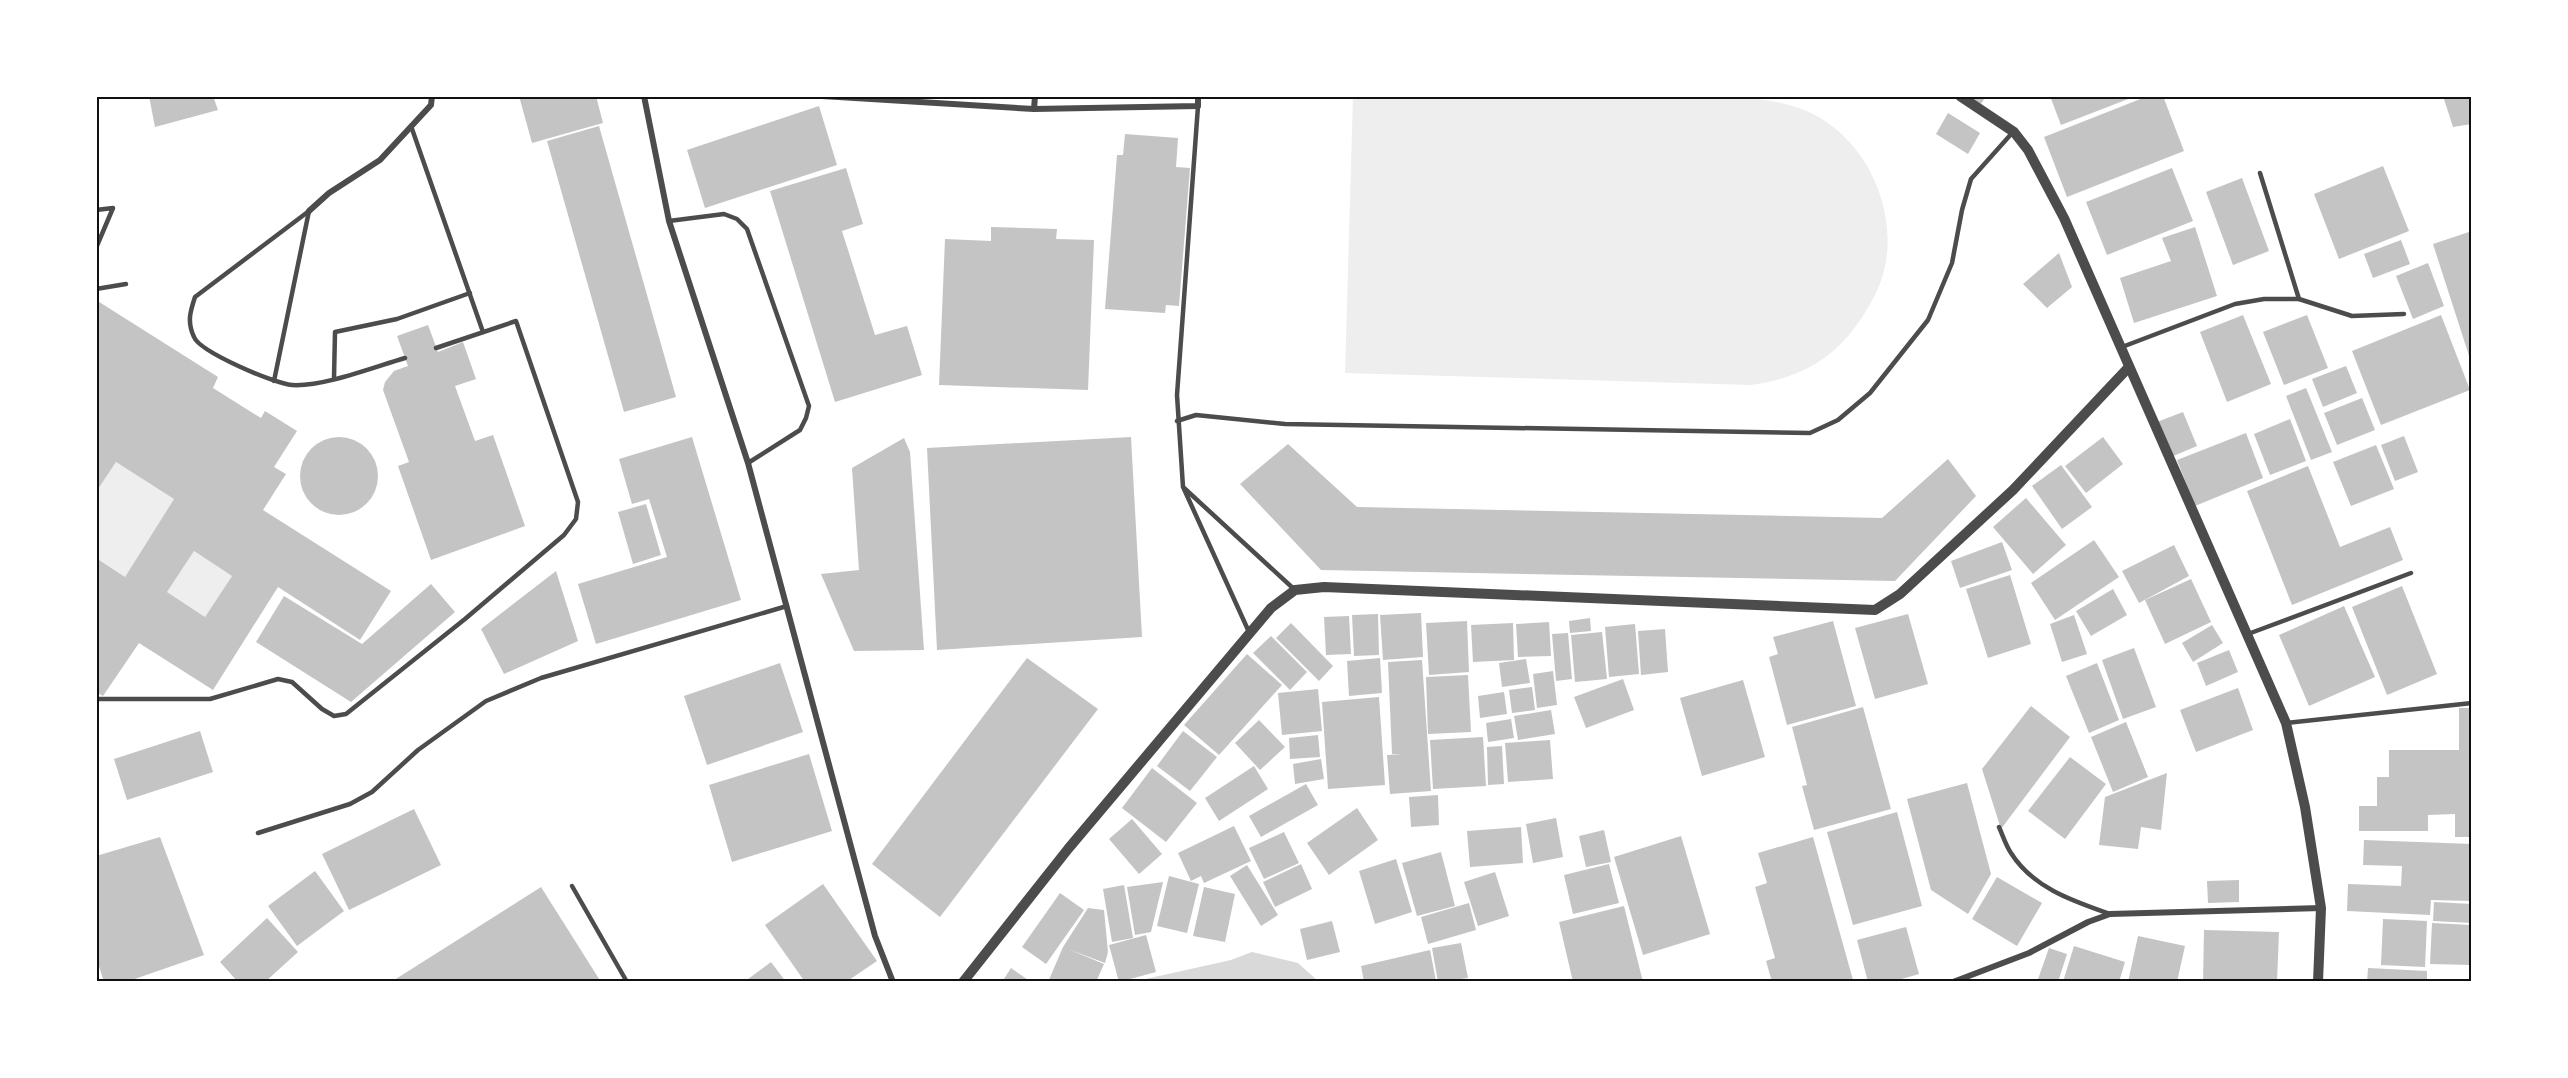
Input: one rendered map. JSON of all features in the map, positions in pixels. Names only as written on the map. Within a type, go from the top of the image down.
[{"type":"street","points":[[309,211],[329,193],[380,160],[431,105],[432,96]]},
{"type":"street","points":[[644,96],[669,221],[748,463],[874,936],[893,982]]},
{"type":"street","points":[[822,96],[1035,109],[1198,106],[1198,96]]},
{"type":"street","points":[[1035,96],[1035,109]]},
{"type":"street","points":[[1960,96],[2014,132],[2028,150],[2064,218],[2245,635],[2286,723],[2305,807],[2321,908],[2318,982]]},
{"type":"street","points":[[963,982],[1068,849],[1271,608],[1295,590],[1324,587],[1875,610],[1900,594],[2013,490],[2128,368]]},
{"type":"street","points":[[1953,982],[2029,953],[2088,922],[2110,914],[2321,908]]},
{"type":"lane","points":[[1198,106],[1177,395],[1183,487],[1250,633]]},
{"type":"lane","points":[[411,126],[483,332]]},
{"type":"lane","points":[[1177,421],[1196,415],[1285,424],[1810,432],[1838,420],[1870,393],[1928,320],[1952,263],[1962,210],[1971,179],[2014,132]]},
{"type":"lane","points":[[2260,173],[2299,299]]},
{"type":"lane","points":[[96,210],[113,208],[96,248]]},
{"type":"lane","points":[[309,211],[195,297],[188,318],[194,340],[211,353],[274,381],[293,385],[334,378],[405,358]]},
{"type":"lane","points":[[274,381],[309,211]]},
{"type":"lane","points":[[669,221],[724,214],[738,219],[747,229],[809,406],[800,430],[748,463]]},
{"type":"lane","points":[[96,289],[126,284]]},
{"type":"lane","points":[[334,378],[335,332],[397,319],[470,293]]},
{"type":"lane","points":[[2120,348],[2235,304],[2264,299],[2299,299],[2352,316],[2404,314]]},
{"type":"lane","points":[[96,699],[210,699],[278,679],[292,682],[322,709],[334,716],[346,714],[465,619],[564,535],[576,519],[578,502],[516,321],[436,348]]},
{"type":"lane","points":[[1183,487],[1295,590]]},
{"type":"lane","points":[[2245,635],[2411,573]]},
{"type":"lane","points":[[258,833],[350,804],[372,792],[418,750],[486,702],[541,678],[787,606]]},
{"type":"lane","points":[[2286,723],[2472,703]]},
{"type":"lane","points":[[1999,827],[2010,853],[2032,878],[2068,900],[2110,914]]},
{"type":"lane","points":[[572,886],[627,982]]},
{"type":"shaded area","points":[[1552,95],[1734,98],[1766,100],[1796,107],[1822,119],[1844,136],[1862,158],[1876,183],[1884,210],[1888,238],[1885,266],[1876,293],[1854,329],[1827,356],[1793,375],[1751,385],[1345,373],[1353,96]]},
{"type":"shaded area","points":[[116,462],[174,499],[125,577],[96,558],[96,492]]},
{"type":"shaded area","points":[[194,551],[232,576],[205,617],[167,592]]},
{"type":"shaded area","points":[[1252,952],[1298,963],[1319,982],[1132,982],[1231,960]]},
{"type":"building","points":[[149,96],[213,96],[218,110],[155,127]]},
{"type":"building","points":[[519,96],[596,96],[603,123],[532,143]]},
{"type":"building","points":[[1967,96],[1986,96],[1981,104]]},
{"type":"building","points":[[2050,96],[2136,96],[2061,125]]},
{"type":"building","points":[[2148,96],[2163,96],[2184,151],[2067,197],[2044,137]]},
{"type":"building","points":[[2443,96],[2472,96],[2472,124],[2453,127]]},
{"type":"building","points":[[819,106],[837,165],[705,208],[687,150]]},
{"type":"building","points":[[1948,113],[1980,133],[1968,154],[1936,134]]},
{"type":"building","points":[[599,126],[676,397],[624,412],[547,141]]},
{"type":"building","points":[[1125,134],[1178,138],[1176,167],[1190,168],[1179,306],[1166,305],[1165,313],[1105,309],[1117,155],[1123,155]]},
{"type":"building","points":[[2383,166],[2409,231],[2339,259],[2314,194]]},
{"type":"building","points":[[846,168],[863,224],[842,231],[875,335],[907,326],[922,375],[835,402],[770,191]]},
{"type":"building","points":[[2172,168],[2193,221],[2107,255],[2086,202]]},
{"type":"building","points":[[2242,178],[2269,251],[2233,265],[2206,192]]},
{"type":"building","points":[[991,227],[1057,229],[1056,239],[1094,240],[1088,390],[939,385],[945,239],[991,241]]},
{"type":"building","points":[[2195,227],[2217,296],[2134,323],[2120,278],[2171,261],[2162,238]]},
{"type":"building","points":[[2472,231],[2472,365],[2433,244]]},
{"type":"building","points":[[2401,240],[2410,264],[2373,278],[2364,254]]},
{"type":"building","points":[[2059,253],[2072,287],[2047,308],[2023,284]]},
{"type":"building","points":[[2428,263],[2444,306],[2413,319],[2396,276]]},
{"type":"building","points":[[96,300],[218,377],[213,388],[261,418],[265,411],[297,431],[274,467],[286,474],[263,510],[391,591],[360,640],[278,587],[213,690],[139,643],[103,696],[96,692],[96,558],[125,577],[174,499],[116,462],[96,492]],"holes":[[[194,551],[232,576],[205,617],[167,592]]]},
{"type":"building","points":[[2243,315],[2271,384],[2227,402],[2200,332]]},
{"type":"building","points":[[2307,315],[2328,368],[2284,385],[2263,332]]},
{"type":"building","points":[[2441,315],[2470,390],[2381,425],[2352,351]]},
{"type":"building","points":[[428,325],[438,352],[463,342],[476,379],[455,386],[475,441],[493,435],[525,526],[431,560],[398,466],[409,462],[383,390],[385,382],[394,371],[408,366],[397,336]]},
{"type":"building","points":[[2346,366],[2357,393],[2323,407],[2312,379]]},
{"type":"building","points":[[2306,388],[2332,452],[2311,460],[2286,396]]},
{"type":"building","points":[[2362,398],[2375,430],[2337,445],[2324,413]]},
{"type":"building","points":[[2183,412],[2197,446],[2171,457],[2157,422]]},
{"type":"building","points":[[2290,419],[2306,461],[2270,475],[2254,434]]},
{"type":"building","points":[[2246,433],[2263,478],[2195,506],[2177,460]]},
{"type":"building","points":[[2404,436],[2418,472],[2395,481],[2381,445]]},
{"type":"building","points":[[339,437],[354,440],[367,448],[375,461],[378,476],[375,491],[367,504],[354,512],[339,515],[324,512],[311,504],[303,491],[300,476],[303,461],[311,448],[324,440]]},
{"type":"building","points":[[692,437],[741,600],[596,644],[578,584],[667,557],[649,499],[632,504],[619,459]]},
{"type":"building","points":[[1131,437],[1142,637],[937,650],[927,448]]},
{"type":"building","points":[[2103,437],[2123,464],[2086,493],[2065,466]]},
{"type":"building","points":[[904,438],[910,452],[924,650],[854,651],[821,574],[859,570],[852,468]]},
{"type":"building","points":[[1288,444],[1357,507],[1882,518],[1948,459],[1976,496],[1895,581],[1321,570],[1240,484]]},
{"type":"building","points":[[2376,445],[2394,489],[2351,506],[2333,462]]},
{"type":"building","points":[[2061,465],[2092,507],[2062,529],[2032,486]]},
{"type":"building","points":[[2308,466],[2340,547],[2390,527],[2403,560],[2292,605],[2247,491]]},
{"type":"building","points":[[2026,498],[2066,545],[2033,574],[1993,527]]},
{"type":"building","points":[[646,504],[661,555],[633,564],[618,512]]},
{"type":"building","points":[[2094,540],[2119,577],[2055,620],[2031,583]]},
{"type":"building","points":[[2002,542],[2012,570],[1960,588],[1951,561]]},
{"type":"building","points":[[2174,545],[2189,576],[2139,603],[2122,571]]},
{"type":"building","points":[[556,571],[578,641],[504,674],[481,629]]},
{"type":"building","points":[[2010,575],[2031,644],[1988,658],[1966,589]]},
{"type":"building","points":[[2191,579],[2211,622],[2165,644],[2145,600]]},
{"type":"building","points":[[431,584],[455,612],[351,702],[256,642],[284,596],[362,644]]},
{"type":"building","points":[[2402,586],[2437,674],[2387,695],[2352,607]]},
{"type":"building","points":[[2113,589],[2127,615],[2091,636],[2076,611]]},
{"type":"building","points":[[2344,606],[2375,677],[2309,706],[2279,635]]},
{"type":"building","points":[[1421,613],[1423,657],[1383,660],[1380,615]]},
{"type":"building","points":[[1378,614],[1379,655],[1354,656],[1352,615]]},
{"type":"building","points":[[1908,614],[1928,684],[1875,699],[1855,628]]},
{"type":"building","points":[[2074,615],[2087,654],[2062,662],[2050,624]]},
{"type":"building","points":[[1349,616],[1351,654],[1326,655],[1324,617]]},
{"type":"building","points":[[1590,618],[1591,631],[1570,633],[1569,621]]},
{"type":"building","points":[[1467,621],[1469,672],[1429,675],[1426,623]]},
{"type":"building","points":[[1833,621],[1856,706],[1787,725],[1769,657],[1778,654],[1773,637]]},
{"type":"building","points":[[1549,622],[1551,656],[1518,657],[1516,624]]},
{"type":"building","points":[[1291,623],[1333,666],[1319,681],[1276,638]]},
{"type":"building","points":[[1513,623],[1514,660],[1473,662],[1471,625]]},
{"type":"building","points":[[1635,624],[1639,674],[1609,677],[1605,627]]},
{"type":"building","points":[[2212,625],[2223,643],[2193,662],[2182,643]]},
{"type":"building","points":[[1665,629],[1668,672],[1641,675],[1638,631]]},
{"type":"building","points":[[1602,632],[1607,679],[1575,682],[1571,635]]},
{"type":"building","points":[[1568,633],[1572,679],[1556,681],[1552,634]]},
{"type":"building","points":[[1271,636],[1307,672],[1290,690],[1253,653]]},
{"type":"building","points":[[2134,648],[2156,707],[2123,719],[2102,660]]},
{"type":"building","points":[[2229,650],[2238,672],[2206,686],[2197,663]]},
{"type":"building","points":[[1247,654],[1282,685],[1219,755],[1184,725]]},
{"type":"building","points":[[1027,658],[1098,709],[940,917],[872,864]]},
{"type":"building","points":[[1380,658],[1382,693],[1349,696],[1347,661]]},
{"type":"building","points":[[1526,659],[1530,683],[1502,687],[1499,663]]},
{"type":"building","points":[[1422,660],[1431,791],[1390,794],[1387,755],[1403,754],[1392,754],[1388,662]]},
{"type":"building","points":[[780,663],[803,732],[707,765],[684,696]]},
{"type":"building","points":[[2097,663],[2119,720],[2089,733],[2066,676]]},
{"type":"building","points":[[1553,671],[1557,705],[1537,708],[1533,674]]},
{"type":"building","points":[[1468,675],[1471,732],[1428,734],[1426,677]]},
{"type":"building","points":[[1623,679],[1634,710],[1586,728],[1574,697]]},
{"type":"building","points":[[1743,680],[1765,757],[1702,776],[1680,698]]},
{"type":"building","points":[[1532,687],[1535,710],[1512,713],[1509,690]]},
{"type":"building","points":[[2238,688],[2253,730],[2196,752],[2180,710]]},
{"type":"building","points":[[1318,689],[1322,731],[1282,735],[1278,693]]},
{"type":"building","points":[[1504,692],[1507,714],[1480,718],[1478,696]]},
{"type":"building","points":[[1379,697],[1385,785],[1328,789],[1322,702]]},
{"type":"building","points":[[2031,706],[2070,737],[2001,829],[1982,769]]},
{"type":"building","points":[[1863,707],[1891,809],[1814,830],[1802,786],[1807,785],[1792,727]]},
{"type":"building","points":[[2459,708],[2472,708],[2472,837],[2455,837],[2455,814],[2428,815],[2428,831],[2359,831],[2359,806],[2377,806],[2377,777],[2389,777],[2389,750],[2459,750]]},
{"type":"building","points":[[1551,710],[1555,734],[1518,740],[1514,716]]},
{"type":"building","points":[[1511,719],[1514,738],[1488,742],[1486,723]]},
{"type":"building","points":[[1259,720],[1285,747],[1260,770],[1235,743]]},
{"type":"building","points":[[2126,722],[2148,777],[2113,792],[2091,737]]},
{"type":"building","points":[[200,731],[213,772],[127,800],[114,759]]},
{"type":"building","points":[[1183,731],[1217,757],[1190,791],[1157,766]]},
{"type":"building","points":[[1318,735],[1320,757],[1290,759],[1289,738]]},
{"type":"building","points":[[1483,737],[1486,786],[1433,789],[1430,740]]},
{"type":"building","points":[[1550,740],[1553,779],[1508,782],[1505,743]]},
{"type":"building","points":[[1502,746],[1504,784],[1488,785],[1487,747]]},
{"type":"building","points":[[809,754],[832,831],[732,862],[709,785]]},
{"type":"building","points":[[2070,757],[2106,784],[2065,839],[2028,811]]},
{"type":"building","points":[[1321,759],[1324,779],[1295,784],[1293,764]]},
{"type":"building","points":[[1254,766],[1268,789],[1219,821],[1205,798]]},
{"type":"building","points":[[1152,768],[1197,803],[1166,842],[1122,808]]},
{"type":"building","points":[[2167,773],[2161,830],[2141,827],[2138,849],[2099,845],[2105,797]]},
{"type":"building","points":[[1967,783],[1991,874],[1968,914],[1931,890],[1907,799]]},
{"type":"building","points":[[1306,784],[1318,805],[1261,837],[1249,816]]},
{"type":"building","points":[[1438,795],[1439,825],[1411,827],[1409,797]]},
{"type":"building","points":[[1357,808],[1378,840],[1329,875],[1307,843]]},
{"type":"building","points":[[414,809],[441,865],[349,910],[322,854]]},
{"type":"building","points":[[1897,812],[1922,906],[1853,925],[1827,832]]},
{"type":"building","points":[[1556,818],[1563,857],[1533,863],[1526,824]]},
{"type":"building","points":[[1132,819],[1162,854],[1139,874],[1109,839]]},
{"type":"building","points":[[1234,826],[1251,861],[1204,883],[1201,876],[1191,881],[1178,853]]},
{"type":"building","points":[[1521,827],[1523,863],[1470,867],[1467,831]]},
{"type":"building","points":[[1604,830],[1611,862],[1586,867],[1579,836]]},
{"type":"building","points":[[1284,832],[1299,863],[1264,879],[1249,848]]},
{"type":"building","points":[[1681,836],[1710,934],[1643,955],[1614,857]]},
{"type":"building","points":[[160,837],[204,955],[126,982],[104,982],[96,957],[96,856]]},
{"type":"building","points":[[1813,837],[1853,980],[1846,982],[1772,982],[1766,961],[1775,958],[1755,887],[1767,883],[1758,853]]},
{"type":"building","points":[[2364,840],[2472,844],[2472,901],[2431,900],[2430,915],[2347,911],[2348,884],[2401,886],[2402,866],[2363,865]]},
{"type":"building","points":[[1441,852],[1455,906],[1417,916],[1402,863]]},
{"type":"building","points":[[1396,859],[1412,912],[1375,924],[1359,871]]},
{"type":"building","points":[[1301,864],[1312,889],[1275,907],[1263,882]]},
{"type":"building","points":[[1609,864],[1619,903],[1573,914],[1564,875]]},
{"type":"building","points":[[1247,865],[1278,915],[1261,926],[1230,876]]},
{"type":"building","points":[[315,871],[344,911],[297,946],[268,906]]},
{"type":"building","points":[[1495,872],[1509,916],[1478,926],[1464,882]]},
{"type":"building","points":[[1169,876],[1199,884],[1187,933],[1157,926]]},
{"type":"building","points":[[1997,877],[2042,903],[2017,946],[1972,919]]},
{"type":"building","points":[[2239,880],[2239,902],[2208,903],[2207,881]]},
{"type":"building","points":[[1163,882],[1151,932],[1135,935],[1127,887]]},
{"type":"building","points":[[823,884],[877,961],[846,982],[805,982],[765,925]]},
{"type":"building","points":[[1124,885],[1133,938],[1112,942],[1103,889]]},
{"type":"building","points":[[541,887],[601,982],[391,982]]},
{"type":"building","points":[[1204,887],[1235,894],[1225,942],[1193,936]]},
{"type":"building","points":[[1060,893],[1084,910],[1046,964],[1022,947]]},
{"type":"building","points":[[2434,902],[2472,904],[2472,923],[2433,921]]},
{"type":"building","points":[[1469,903],[1476,930],[1428,944],[1421,917]]},
{"type":"building","points":[[1624,906],[1643,982],[1573,982],[1559,922]]},
{"type":"building","points":[[1088,908],[1104,910],[1108,952],[1105,963],[1068,949],[1104,964],[1096,982],[1048,982],[1063,947]]},
{"type":"building","points":[[267,918],[298,952],[265,982],[238,982],[220,962]]},
{"type":"building","points":[[2383,919],[2427,921],[2425,967],[2381,965]]},
{"type":"building","points":[[1332,921],[1340,952],[1307,960],[1300,929]]},
{"type":"building","points":[[2432,923],[2472,925],[2472,965],[2430,964]]},
{"type":"building","points":[[1906,927],[1919,974],[1891,982],[1868,982],[1857,940]]},
{"type":"building","points":[[2204,930],[2279,932],[2277,982],[2203,982]]},
{"type":"building","points":[[1146,935],[1156,972],[1119,982],[1109,945]]},
{"type":"building","points":[[2138,936],[2185,946],[2177,982],[2128,982]]},
{"type":"building","points":[[1461,943],[1468,978],[1438,982],[1432,948]]},
{"type":"building","points":[[2074,946],[2125,962],[2119,982],[2063,982]]},
{"type":"building","points":[[2049,948],[2067,954],[2058,982],[2037,982]]},
{"type":"building","points":[[1430,950],[1436,981],[1364,982],[1361,966]]},
{"type":"building","points":[[771,962],[786,982],[744,982]]},
{"type":"building","points":[[1011,968],[1031,982],[1002,982]]},
{"type":"building","points":[[2368,968],[2427,971],[2427,982],[2367,982]]}]
